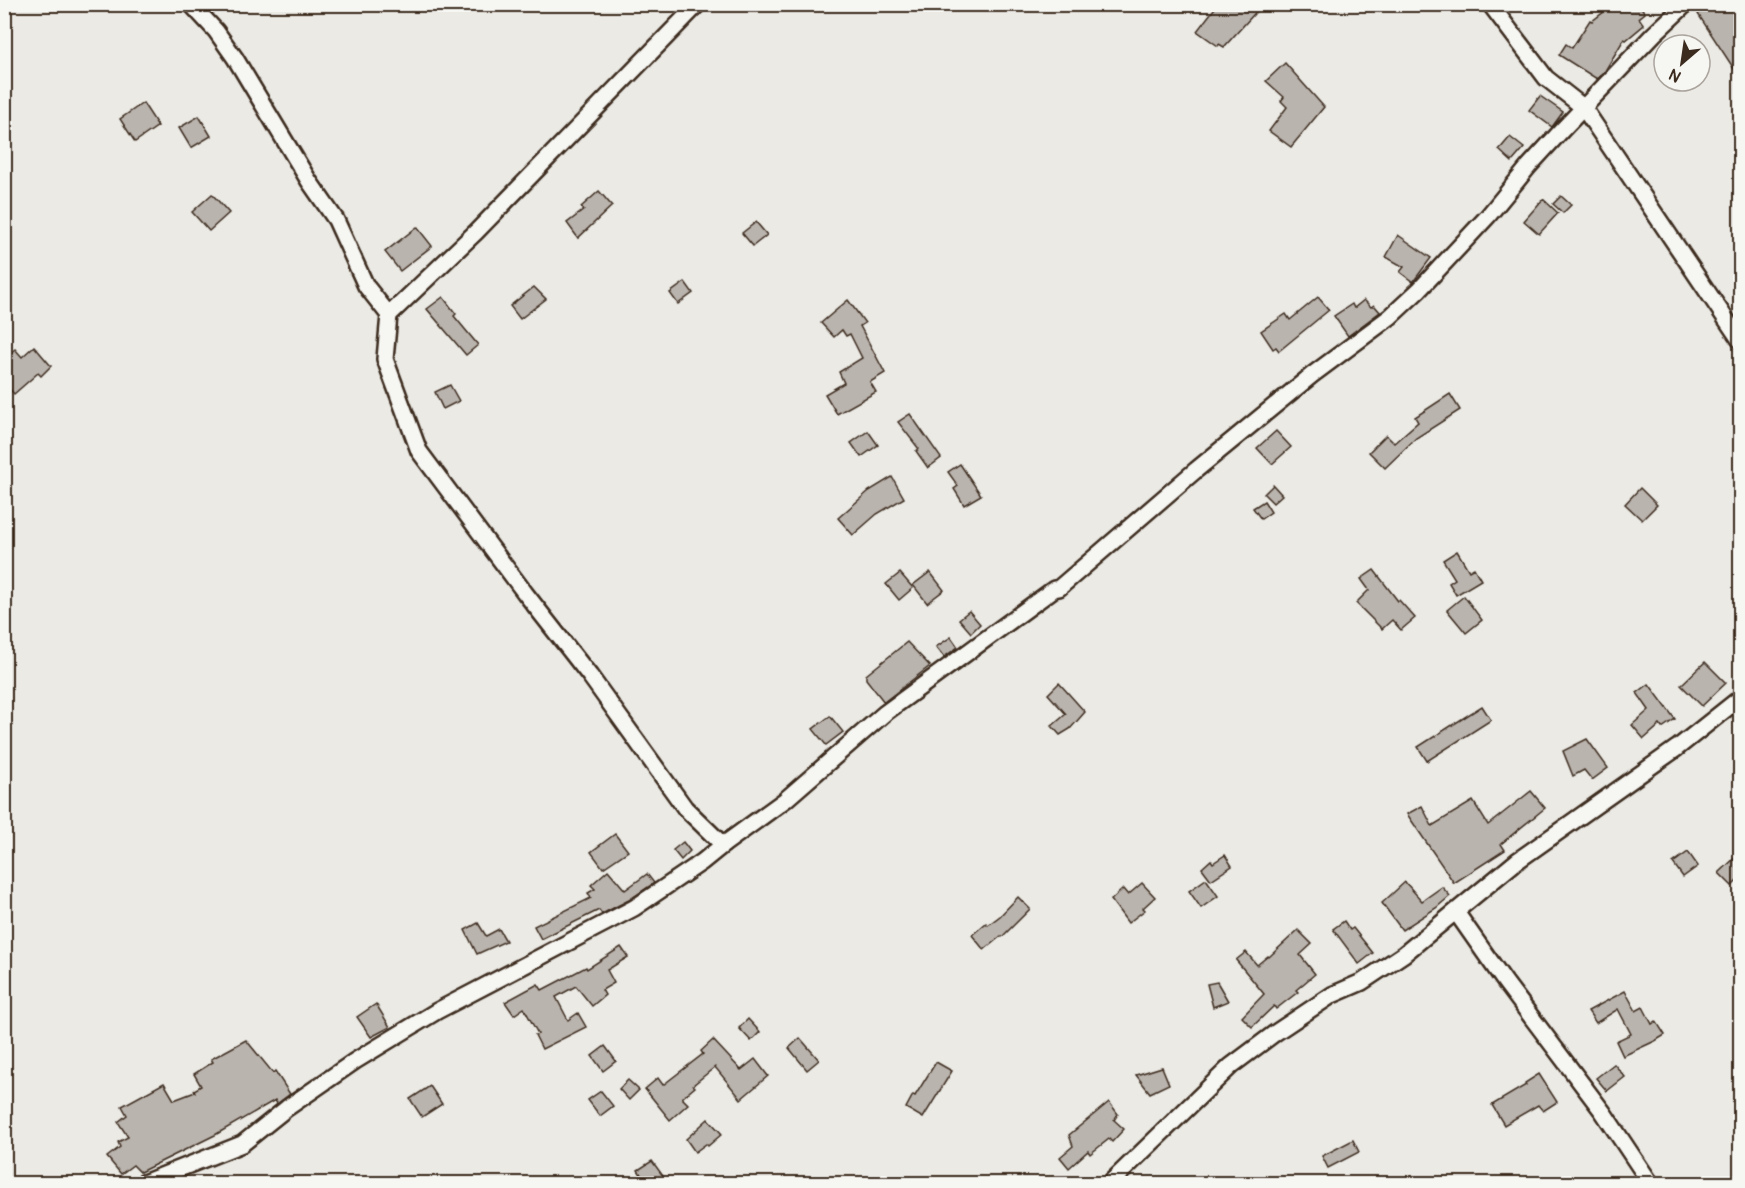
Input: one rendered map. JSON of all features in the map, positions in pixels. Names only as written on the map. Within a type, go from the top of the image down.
[{"type":"street","points":[[191,4],[216,31],[235,58],[309,181],[336,220],[366,286],[389,315]]},
{"type":"street","points":[[698,4],[476,232],[389,315],[385,359],[420,451],[525,593],[590,676],[685,808],[723,844]]},
{"type":"street","points":[[1491,4],[1546,78],[1583,107],[1740,340]]},
{"type":"street","points":[[141,1184],[242,1144],[287,1108],[355,1061],[437,1011],[634,908],[702,862],[784,800],[885,713],[1054,589],[1059,588],[1196,470],[1312,375],[1390,317],[1464,242],[1583,107],[1686,4]]},
{"type":"street","points":[[1109,1184],[1231,1066],[1332,994],[1362,982],[1404,954],[1517,861],[1677,748],[1740,698]]},
{"type":"street","points":[[1456,912],[1505,982],[1603,1112],[1651,1184]]},
{"type":"building","points":[[1218,4],[1263,4],[1224,47],[1219,44],[1218,46],[1197,31]]},
{"type":"building","points":[[1617,4],[1639,4],[1645,13],[1639,18],[1644,25],[1626,40],[1624,39],[1605,71],[1597,79],[1559,55],[1566,44],[1572,48],[1590,20],[1592,21]]},
{"type":"building","points":[[1712,4],[1740,4],[1740,78],[1712,33],[1698,14]]},
{"type":"building","points":[[1285,63],[1324,107],[1291,147],[1269,131],[1287,107],[1281,101],[1284,97],[1266,81]]},
{"type":"building","points":[[1540,96],[1563,112],[1552,127],[1529,110]]},
{"type":"building","points":[[143,103],[158,126],[135,142],[120,119]]},
{"type":"building","points":[[199,116],[211,136],[191,148],[179,128]]},
{"type":"building","points":[[1510,137],[1524,148],[1512,162],[1499,150]]},
{"type":"building","points":[[599,191],[612,206],[578,238],[567,223],[584,210],[581,207]]},
{"type":"building","points":[[212,194],[229,213],[209,231],[192,212]]},
{"type":"building","points":[[1561,196],[1571,205],[1563,213],[1553,204]]},
{"type":"building","points":[[1543,199],[1558,213],[1539,234],[1524,221]]},
{"type":"building","points":[[756,222],[767,235],[753,246],[742,233]]},
{"type":"building","points":[[417,227],[432,246],[400,271],[385,252]]},
{"type":"building","points":[[1398,235],[1431,258],[1413,282],[1400,272],[1404,267],[1386,257]]},
{"type":"building","points":[[685,282],[693,293],[678,304],[670,293]]},
{"type":"building","points":[[534,287],[546,299],[520,319],[510,306]]},
{"type":"building","points":[[443,297],[456,314],[454,316],[478,345],[466,355],[427,309]]},
{"type":"building","points":[[1318,297],[1329,310],[1279,351],[1276,347],[1273,349],[1261,331],[1286,314],[1290,320]]},
{"type":"building","points":[[848,300],[865,323],[860,326],[885,373],[870,382],[876,392],[837,414],[825,394],[844,383],[839,372],[862,358],[850,334],[846,336],[842,330],[834,337],[821,323]]},
{"type":"building","points":[[1364,300],[1371,307],[1374,305],[1380,312],[1348,336],[1334,316],[1352,304],[1354,308]]},
{"type":"building","points":[[34,346],[51,366],[41,376],[38,373],[14,394],[4,383],[4,358],[15,349],[22,357]]},
{"type":"building","points":[[450,385],[459,401],[443,409],[435,392]]},
{"type":"building","points":[[1450,394],[1460,410],[1416,438],[1385,468],[1369,452],[1386,435],[1394,443],[1418,422],[1415,417]]},
{"type":"building","points":[[910,414],[941,458],[928,468],[916,451],[919,449],[898,422]]},
{"type":"building","points":[[868,431],[878,445],[861,457],[851,443]]},
{"type":"building","points":[[1276,431],[1291,447],[1272,464],[1257,448]]},
{"type":"building","points":[[960,464],[981,495],[964,505],[954,489],[958,486],[948,472]]},
{"type":"building","points":[[892,477],[904,498],[877,514],[853,535],[838,518],[869,491]]},
{"type":"building","points":[[1273,485],[1282,495],[1273,503],[1264,494]]},
{"type":"building","points":[[1640,488],[1657,505],[1642,520],[1625,504]]},
{"type":"building","points":[[1264,501],[1271,512],[1261,519],[1253,508]]},
{"type":"building","points":[[1457,551],[1469,571],[1474,568],[1481,580],[1456,595],[1449,583],[1455,579],[1443,560]]},
{"type":"building","points":[[1374,570],[1398,601],[1415,618],[1401,630],[1392,620],[1382,629],[1356,603],[1369,590],[1361,579]]},
{"type":"building","points":[[930,572],[944,590],[927,603],[913,585]]},
{"type":"building","points":[[900,573],[913,588],[899,600],[886,584]]},
{"type":"building","points":[[1464,596],[1482,620],[1466,633],[1447,610]]},
{"type":"building","points":[[969,611],[980,624],[971,633],[959,619]]},
{"type":"building","points":[[951,637],[958,647],[944,657],[936,647]]},
{"type":"building","points":[[907,642],[930,666],[884,702],[866,679],[866,675]]},
{"type":"building","points":[[1705,662],[1726,683],[1702,706],[1681,685]]},
{"type":"building","points":[[1059,683],[1085,712],[1070,729],[1060,735],[1052,726],[1066,714],[1048,694]]},
{"type":"building","points":[[1649,684],[1675,719],[1662,728],[1660,725],[1644,739],[1632,725],[1649,710],[1637,693]]},
{"type":"building","points":[[1482,706],[1491,720],[1427,761],[1418,747]]},
{"type":"building","points":[[830,716],[843,732],[826,745],[813,729]]},
{"type":"building","points":[[1587,739],[1608,768],[1592,780],[1584,770],[1573,776],[1563,751]]},
{"type":"building","points":[[1531,791],[1545,808],[1501,844],[1505,850],[1454,883],[1407,814],[1422,806],[1432,826],[1473,801],[1488,825]]},
{"type":"building","points":[[615,834],[628,851],[603,868],[591,852]]},
{"type":"building","points":[[683,842],[690,851],[681,860],[673,850]]},
{"type":"building","points":[[1688,852],[1698,866],[1683,877],[1673,863]]},
{"type":"building","points":[[1740,853],[1740,878],[1732,886],[1719,873]]},
{"type":"building","points":[[1225,855],[1232,866],[1211,880],[1202,868],[1211,860],[1213,863]]},
{"type":"building","points":[[608,870],[625,890],[647,874],[654,883],[629,900],[602,914],[599,910],[541,939],[534,926],[591,898],[588,893],[595,889],[591,885]]},
{"type":"building","points":[[1206,879],[1218,896],[1201,908],[1189,891]]},
{"type":"building","points":[[1405,882],[1422,901],[1442,887],[1450,896],[1402,930],[1382,903]]},
{"type":"building","points":[[1142,883],[1155,897],[1143,908],[1145,910],[1128,923],[1111,900],[1123,889],[1128,895]]},
{"type":"building","points":[[1018,897],[1030,909],[1002,937],[984,950],[972,935],[986,923],[988,925],[1000,916]]},
{"type":"building","points":[[1344,921],[1350,930],[1353,928],[1373,953],[1359,964],[1333,929]]},
{"type":"building","points":[[478,923],[486,936],[499,929],[506,941],[477,954],[465,930]]},
{"type":"building","points":[[1298,930],[1312,944],[1300,955],[1315,974],[1296,990],[1298,992],[1276,1009],[1274,1006],[1252,1027],[1242,1017],[1264,994],[1236,960],[1246,952],[1257,965]]},
{"type":"building","points":[[621,947],[628,957],[607,970],[614,983],[602,990],[605,995],[592,1006],[576,986],[556,997],[568,1020],[578,1013],[586,1027],[542,1049],[535,1035],[538,1034],[524,1008],[514,1015],[505,1002],[538,984],[542,990],[586,967],[587,969]]},
{"type":"building","points":[[1217,982],[1228,1001],[1213,1007],[1207,984]]},
{"type":"building","points":[[1625,991],[1636,1011],[1643,1007],[1652,1024],[1656,1021],[1665,1035],[1623,1056],[1616,1041],[1631,1034],[1618,1009],[1596,1023],[1588,1011]]},
{"type":"building","points":[[376,1004],[390,1027],[371,1037],[357,1017]]},
{"type":"building","points":[[748,1019],[760,1032],[751,1041],[739,1028]]},
{"type":"building","points":[[800,1038],[819,1060],[807,1070],[789,1048]]},
{"type":"building","points":[[246,1040],[273,1073],[275,1071],[290,1094],[277,1104],[275,1100],[215,1135],[140,1172],[133,1165],[121,1174],[107,1157],[120,1147],[118,1142],[128,1137],[118,1122],[127,1115],[122,1106],[164,1083],[174,1100],[195,1092],[194,1090],[201,1086],[194,1074],[213,1062],[211,1059]]},
{"type":"building","points":[[713,1040],[741,1070],[755,1059],[768,1076],[741,1099],[715,1067],[693,1085],[695,1087],[682,1098],[688,1104],[670,1120],[645,1089],[658,1078],[663,1085],[703,1054],[701,1051]]},
{"type":"building","points":[[605,1046],[616,1061],[603,1071],[592,1056]]},
{"type":"building","points":[[936,1062],[952,1071],[923,1118],[906,1108]]},
{"type":"building","points":[[1614,1064],[1625,1077],[1607,1091],[1596,1078]]},
{"type":"building","points":[[1162,1067],[1169,1084],[1150,1093],[1136,1075]]},
{"type":"building","points":[[1539,1074],[1557,1102],[1543,1111],[1538,1105],[1504,1125],[1492,1105],[1526,1085],[1525,1083]]},
{"type":"building","points":[[628,1080],[639,1090],[629,1100],[619,1089]]},
{"type":"building","points":[[430,1086],[442,1104],[422,1117],[410,1099]]},
{"type":"building","points":[[601,1091],[613,1106],[600,1116],[588,1100]]},
{"type":"building","points":[[1109,1102],[1118,1114],[1114,1120],[1124,1129],[1112,1142],[1109,1139],[1090,1154],[1088,1151],[1069,1168],[1060,1157],[1073,1146],[1069,1135]]},
{"type":"building","points":[[708,1119],[722,1134],[708,1146],[706,1144],[695,1152],[686,1139]]},
{"type":"building","points":[[1353,1140],[1359,1152],[1328,1168],[1322,1156]]},
{"type":"building","points":[[652,1161],[663,1176],[652,1184],[647,1184],[638,1170]]}]
